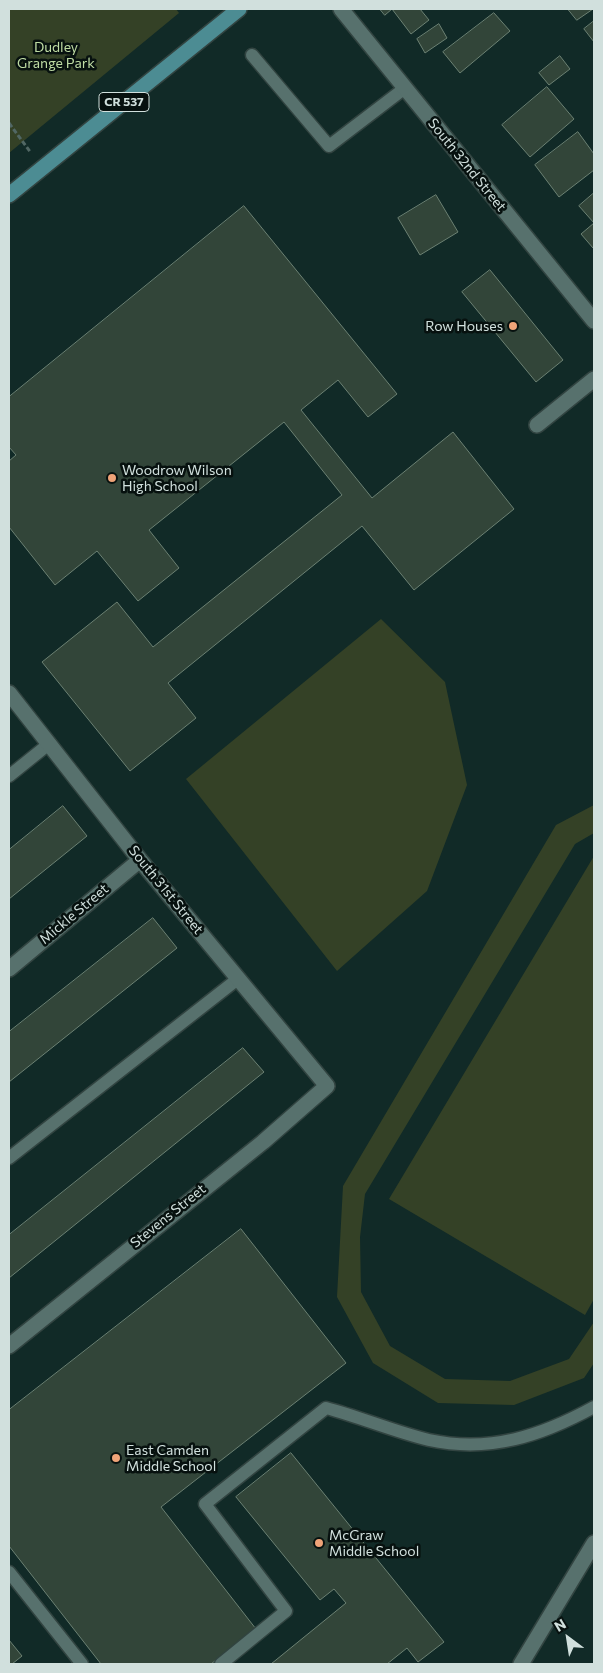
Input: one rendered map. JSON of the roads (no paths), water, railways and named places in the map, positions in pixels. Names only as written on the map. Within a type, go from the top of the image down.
[{"type":"main road","name":"CR 537","points":[[9,195],[239,9]]},
{"type":"street","name":"South 32nd Street","points":[[341,9],[594,321]]},
{"type":"street","points":[[537,425],[594,379]]},
{"type":"street","name":"South 31st Street","points":[[9,693],[140,860],[327,1086]]},
{"type":"street","name":"Mickle Street","points":[[9,969],[140,860]]},
{"type":"street","name":"Stevens Street","points":[[9,1346],[263,1142],[327,1086]]},
{"type":"street","points":[[521,1664],[594,1543]]},
{"type":"lane","points":[[252,55],[329,146],[405,88]]},
{"type":"lane","points":[[9,776],[50,743]]},
{"type":"lane","points":[[9,1158],[239,978]]},
{"type":"lane","points":[[221,1664],[286,1612],[205,1504],[326,1408],[429,1440],[496,1444],[527,1438],[594,1407]]},
{"type":"lane","points":[[9,1572],[82,1664]]},
{"type":"place","name":"Row Houses","points":[[513,326]]},
{"type":"place","name":"Woodrow Wilson High School","points":[[112,478]]},
{"type":"place","name":"East Camden Middle School","points":[[116,1458]]},
{"type":"place","name":"McGraw Middle School","points":[[319,1543]]},
{"type":"park label","name":"Dudley Grange Park","points":[[56,56]]}]
